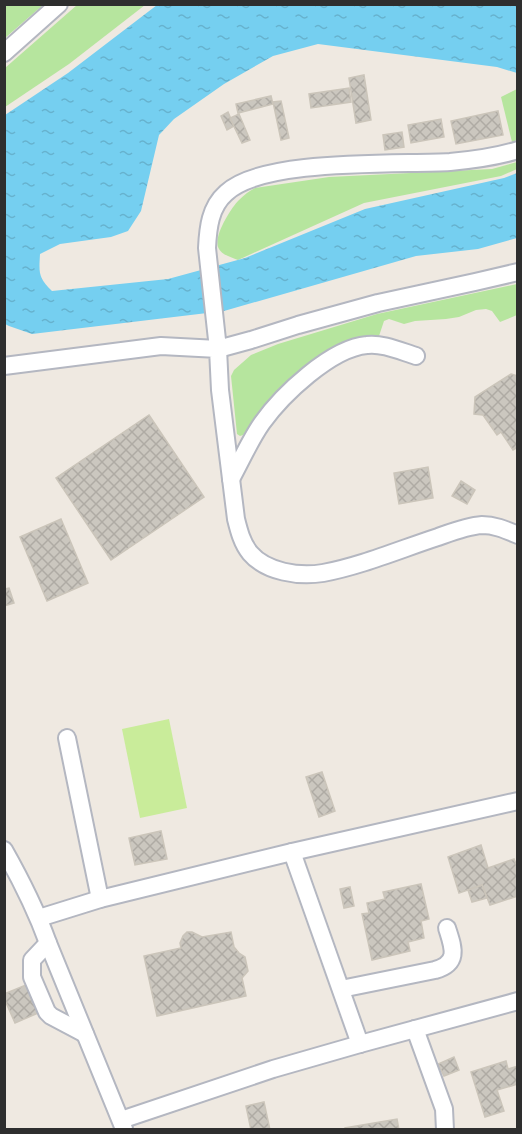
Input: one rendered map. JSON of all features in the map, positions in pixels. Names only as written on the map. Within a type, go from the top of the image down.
[{"type":"street","points":[[4,53],[59,4]]},
{"type":"street","points":[[518,150],[451,162],[342,165],[284,171],[255,177],[241,182],[226,192],[215,206],[208,232],[207,248],[220,390],[236,519],[239,534],[251,554],[272,569],[286,572],[322,573],[468,527],[491,526],[518,535]]},
{"type":"street","points":[[4,366],[160,346],[218,349],[378,303],[518,272]]},
{"type":"street","points":[[231,479],[261,424],[276,405],[311,372],[340,354],[369,344],[416,356]]},
{"type":"street","points":[[67,738],[100,899]]},
{"type":"street","points":[[39,918],[100,899],[292,852],[518,801]]},
{"type":"street","points":[[4,850],[39,918],[122,1125],[273,1069],[518,1001]]},
{"type":"street","points":[[292,852],[360,1044]]},
{"type":"street","points":[[341,989],[435,970],[444,966],[451,959],[453,950],[447,928]]},
{"type":"street","points":[[48,943],[32,960],[32,977],[51,1016],[85,1034]]},
{"type":"street","points":[[415,1029],[444,1109],[445,1130]]},
{"type":"green space","points":[[5,4],[43,4],[43,5],[5,38]]},
{"type":"green space","points":[[77,5],[145,5],[69,64],[5,107],[5,68]]},
{"type":"green space","points":[[517,89],[517,140],[512,142],[501,97]]},
{"type":"green space","points":[[517,162],[517,169],[501,176],[364,203],[238,260],[224,254],[218,247],[218,236],[228,215],[239,200],[255,188],[329,177],[492,169]]},
{"type":"green space","points":[[517,284],[517,315],[500,322],[492,311],[486,309],[476,310],[459,317],[404,324],[389,319],[384,321],[379,336],[352,340],[313,361],[270,399],[243,435],[237,434],[231,376],[234,370],[251,355],[278,344],[377,314]]},
{"type":"green space","points":[[169,719],[187,808],[140,818],[122,729]]},
{"type":"water","points":[[157,5],[517,5],[517,73],[497,67],[318,44],[273,56],[224,84],[174,119],[159,135],[141,211],[128,231],[111,237],[60,244],[40,254],[40,274],[52,291],[168,279],[245,258],[365,209],[504,178],[517,173],[517,238],[478,249],[416,256],[224,311],[32,334],[5,324],[5,115],[68,73]]},
{"type":"building","points":[[364,75],[371,120],[356,123],[349,78]]},
{"type":"building","points":[[349,88],[351,102],[311,108],[309,94]]},
{"type":"building","points":[[271,96],[273,104],[238,113],[236,104]]},
{"type":"building","points":[[281,101],[289,138],[281,140],[273,102]]},
{"type":"building","points":[[498,111],[503,135],[456,144],[451,121]]},
{"type":"building","points":[[228,112],[234,126],[227,130],[221,116]]},
{"type":"building","points":[[239,114],[250,140],[242,143],[230,118]]},
{"type":"building","points":[[441,119],[444,137],[411,143],[408,125]]},
{"type":"building","points":[[402,132],[404,147],[385,150],[383,135]]},
{"type":"building","points":[[511,374],[518,376],[518,447],[513,450],[501,432],[497,435],[483,415],[474,414],[475,397]]},
{"type":"building","points":[[149,415],[204,497],[111,560],[56,478]]},
{"type":"building","points":[[428,467],[433,498],[399,504],[394,473]]},
{"type":"building","points":[[461,481],[475,490],[467,504],[452,496]]},
{"type":"building","points":[[61,519],[88,583],[47,601],[20,537]]},
{"type":"building","points":[[9,588],[14,603],[4,606],[4,589]]},
{"type":"building","points":[[322,772],[335,811],[319,817],[306,777]]},
{"type":"building","points":[[161,831],[167,859],[135,865],[129,838]]},
{"type":"building","points":[[481,845],[488,868],[514,859],[518,869],[518,896],[490,905],[482,885],[459,893],[448,857]]},
{"type":"building","points":[[421,884],[429,919],[421,921],[424,938],[408,942],[410,951],[372,960],[362,914],[369,913],[367,903],[385,899],[383,892]]},
{"type":"building","points":[[482,885],[487,898],[472,902],[468,890]]},
{"type":"building","points":[[350,887],[354,906],[344,908],[340,889]]},
{"type":"building","points":[[187,932],[202,937],[231,932],[234,947],[245,957],[248,971],[242,978],[246,996],[157,1016],[144,956],[181,948],[180,943]]},
{"type":"building","points":[[26,985],[38,1013],[15,1023],[4,994]]},
{"type":"building","points":[[454,1057],[459,1070],[444,1076],[438,1064]]},
{"type":"building","points":[[506,1061],[508,1069],[518,1066],[518,1084],[497,1090],[504,1111],[485,1117],[471,1072]]},
{"type":"building","points":[[264,1102],[270,1130],[251,1130],[246,1106]]},
{"type":"building","points":[[397,1119],[399,1130],[345,1130],[345,1128]]}]
